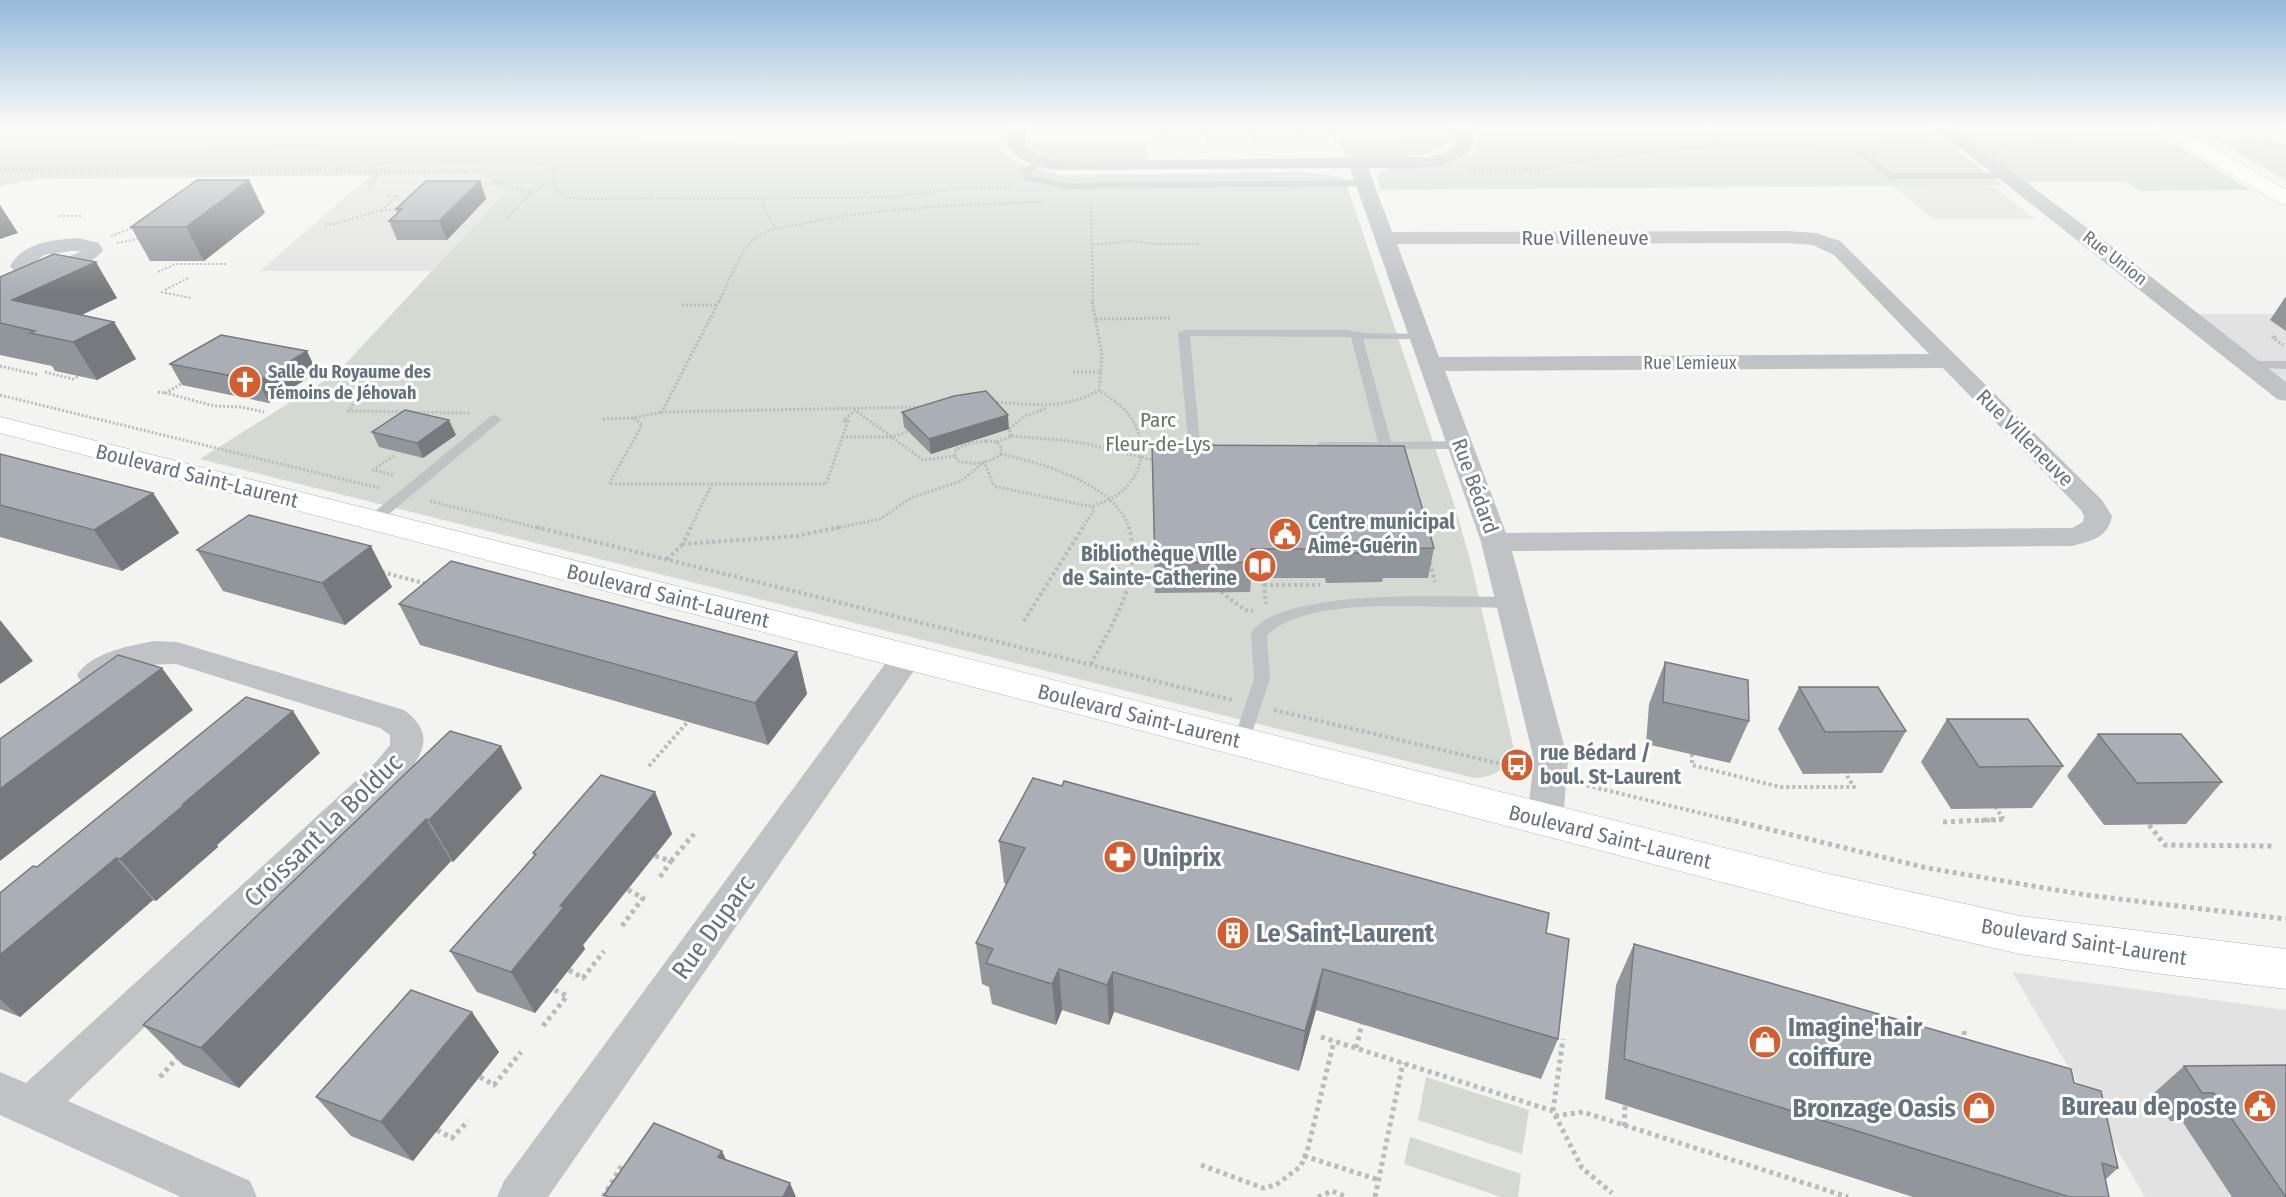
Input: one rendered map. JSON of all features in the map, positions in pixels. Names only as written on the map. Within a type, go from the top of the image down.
[{"type":"street","name":"Rue Bédard","points":[[1364,182],[1495,542],[1551,760],[1545,819]]},
{"type":"street","name":"Rue Union","points":[[2016,182],[2108,252],[2286,394]]},
{"type":"street","points":[[2253,182],[2286,199]]},
{"type":"street","name":"Rue Villeneuve","points":[[1386,238],[1787,237],[1816,239],[1833,245],[2092,506],[2098,516],[2096,526],[2087,533],[2072,537],[1495,542]]},
{"type":"street","points":[[78,244],[93,249],[91,255],[84,259],[51,270],[30,271],[20,266],[26,258],[56,246],[78,244]]},
{"type":"street","points":[[24,288],[45,277],[51,270]]},
{"type":"street","name":"Rue Lemieux","points":[[1431,364],[1948,362]]},
{"type":"street","name":"Boulevard Saint-Laurent","points":[[0,425],[1829,892],[1993,930],[2158,955],[2286,969]]},
{"type":"street","name":"Croissant La Bolduc","points":[[16,1100],[387,772],[399,760],[407,747],[406,729],[392,718],[166,651],[139,655],[107,667],[65,695]]},
{"type":"street","name":"Rue Duparc","points":[[520,1197],[907,657]]},
{"type":"street","points":[[16,1100],[234,1197]]},
{"type":"lane","points":[[1223,446],[1194,447],[1184,333],[1421,336]]},
{"type":"lane","points":[[1356,334],[1386,446]]},
{"type":"lane","points":[[2248,364],[2286,365]]},
{"type":"lane","points":[[372,521],[495,419]]},
{"type":"lane","points":[[1305,446],[1461,446]]},
{"type":"lane","points":[[1241,742],[1262,679],[1259,633],[1266,625],[1278,619],[1331,604],[1511,602]]},
{"type":"path","points":[[369,185],[373,182]]},
{"type":"path","points":[[507,218],[532,192],[549,182]]},
{"type":"path","points":[[555,182],[556,189],[573,198],[648,199],[906,196],[963,188],[1022,186]]},
{"type":"path","points":[[473,184],[502,183],[509,187],[532,192]]},
{"type":"path","points":[[865,197],[868,188]]},
{"type":"path","points":[[648,199],[654,190]]},
{"type":"path","points":[[988,402],[1052,406],[1074,403],[1098,390],[1102,372],[1101,346],[1092,298],[1091,193]]},
{"type":"path","points":[[382,210],[398,196],[387,196]]},
{"type":"path","points":[[764,198],[762,205],[776,229]]},
{"type":"path","points":[[662,412],[748,245],[759,235],[776,229],[837,216],[905,208],[973,203],[1043,202]]},
{"type":"path","points":[[325,224],[334,224],[382,210],[395,210]]},
{"type":"path","points":[[59,216],[81,216]]},
{"type":"path","points":[[93,249],[150,236]]},
{"type":"path","points":[[1093,244],[1130,241],[1155,244],[1198,244]]},
{"type":"path","points":[[158,272],[180,261]]},
{"type":"path","points":[[177,264],[228,264]]},
{"type":"path","points":[[165,290],[190,278]]},
{"type":"path","points":[[161,292],[191,298]]},
{"type":"path","points":[[682,305],[717,305]]},
{"type":"path","points":[[1120,313],[1122,318]]},
{"type":"path","points":[[1096,319],[1177,318]]},
{"type":"path","points":[[2276,337],[2272,337],[2286,348]]},
{"type":"path","points":[[0,366],[39,375]]},
{"type":"path","points":[[45,372],[73,379],[79,376]]},
{"type":"path","points":[[1073,372],[1102,372]]},
{"type":"path","points":[[166,393],[194,377]]},
{"type":"path","points":[[984,462],[994,486],[1092,506],[1103,506],[1111,502],[1125,490],[1135,475],[1141,459],[1138,432],[1125,411],[1098,390]]},
{"type":"path","points":[[158,392],[182,396],[214,406],[242,407],[264,412]]},
{"type":"path","name":"Boulevard Saint-Laurent","points":[[0,395],[390,491]]},
{"type":"path","points":[[354,404],[348,411],[466,412]]},
{"type":"path","points":[[1011,436],[1009,429],[1025,416],[1052,406]]},
{"type":"path","points":[[603,419],[633,418],[662,412],[927,407]]},
{"type":"path","points":[[855,410],[923,460]]},
{"type":"path","points":[[633,418],[642,425],[609,484],[826,484],[848,421],[844,421],[855,410]]},
{"type":"path","points":[[842,437],[892,437],[909,431]]},
{"type":"path","points":[[1019,434],[997,442],[968,443],[957,448],[955,456],[958,461],[964,463],[984,462],[1001,454],[1027,459],[1060,470],[1111,502],[1124,517],[1130,529],[1130,582],[1091,664]]},
{"type":"path","points":[[1011,436],[1088,444],[1141,459]]},
{"type":"path","points":[[1011,436],[1022,440]]},
{"type":"path","points":[[997,442],[1001,447],[1001,454]]},
{"type":"path","points":[[395,455],[372,470],[396,476]]},
{"type":"path","points":[[916,462],[955,456]]},
{"type":"path","points":[[683,544],[787,537],[880,519],[890,515],[910,498],[919,494],[957,486],[969,478],[984,462]]},
{"type":"path","points":[[667,559],[683,544],[712,484]]},
{"type":"path","name":"Boulevard Saint-Laurent","points":[[422,499],[1220,696]]},
{"type":"path","points":[[1024,621],[1094,510],[1092,506]]},
{"type":"path","points":[[1424,584],[1436,584],[1429,561]]},
{"type":"path","points":[[372,569],[434,586]]},
{"type":"path","points":[[1263,578],[1267,610]]},
{"type":"path","points":[[1264,585],[1321,585]]},
{"type":"path","points":[[1221,592],[1245,610],[1256,610]]},
{"type":"path","points":[[1281,711],[1516,768]]},
{"type":"path","points":[[650,765],[694,713]]},
{"type":"path","points":[[1692,754],[1692,765],[1780,787],[1854,787],[1846,774]]},
{"type":"path","points":[[1583,784],[1937,870],[2086,896],[2286,919]]},
{"type":"path","points":[[1943,822],[2004,820],[1996,808]]},
{"type":"path","points":[[2149,825],[2165,845],[2272,846]]},
{"type":"path","points":[[658,880],[693,834]]},
{"type":"path","points":[[655,856],[671,861]]},
{"type":"path","points":[[622,926],[643,898],[628,890]]},
{"type":"path","points":[[569,970],[583,978],[604,951]]},
{"type":"path","points":[[543,1026],[567,996],[553,989]]},
{"type":"path","points":[[1356,1048],[1362,1024]]},
{"type":"path","points":[[1964,1031],[1967,1051]]},
{"type":"path","points":[[1321,1036],[1554,1113],[1583,1112],[1848,1197]]},
{"type":"path","points":[[1563,1039],[1554,1113],[1582,1168],[1611,1193]]},
{"type":"path","points":[[1201,1165],[1263,1188],[1276,1185],[1301,1166],[1334,1041]]},
{"type":"path","points":[[480,1077],[494,1085],[521,1052]]},
{"type":"path","points":[[160,1077],[182,1053]]},
{"type":"path","points":[[1375,1197],[1403,1063]]},
{"type":"path","points":[[1624,1105],[1624,1126]]},
{"type":"path","points":[[437,1130],[452,1138],[468,1121]]},
{"type":"path","points":[[1304,1156],[1379,1180]]},
{"type":"path","points":[[603,1197],[622,1166],[630,1168]]},
{"type":"path","points":[[1318,1197],[1324,1192],[1332,1191],[1347,1197]]},
{"type":"shaded area","points":[[363,182],[496,182],[507,190],[431,271],[260,271]]},
{"type":"shaded area","points":[[1892,185],[1991,185],[2035,219],[1933,219]]},
{"type":"shaded area","points":[[2198,314],[2286,314],[2286,384]]},
{"type":"shaded area","points":[[2012,972],[2286,1010],[2286,1197],[2145,1197]]},
{"type":"green space","name":"Parc Fleur-de-Lys","points":[[0,182],[23,182],[0,186]]},
{"type":"green space","name":"Parc Fleur-de-Lys","points":[[495,182],[1346,182],[1456,510],[1472,567],[1515,754],[1502,769],[1487,776],[1474,778],[200,459],[337,373],[506,191]]},
{"type":"green space","points":[[1378,182],[1998,182],[2002,185],[1381,190]]},
{"type":"green space","points":[[2026,182],[2237,182],[2250,190],[2140,191],[2127,182]]},
{"type":"green space","points":[[1426,1077],[1529,1110],[1522,1154],[1418,1120]]},
{"type":"green space","points":[[1410,1137],[1521,1174],[1518,1197],[1501,1197],[1404,1164]]},
{"type":"building","points":[[194,182],[247,182],[186,227],[131,227]]},
{"type":"building","points":[[425,182],[479,182],[439,221],[389,221],[402,209],[396,209]]},
{"type":"building","points":[[54,254],[96,262],[12,300],[114,322],[73,342],[30,333],[35,331],[0,323],[0,277]]},
{"type":"building","points":[[221,335],[307,351],[258,381],[170,364]]},
{"type":"building","points":[[986,391],[1008,415],[929,439],[902,412],[954,396]]},
{"type":"building","points":[[405,410],[449,420],[417,443],[372,432]]},
{"type":"building","name":"Centre municipal Aimé-Guérin","points":[[1152,445],[1404,446],[1434,548],[1386,549],[1387,553],[1330,553],[1329,549],[1251,549],[1252,562],[1155,563]]},
{"type":"building","points":[[0,454],[153,493],[94,530],[0,505]]},
{"type":"building","points":[[249,515],[371,546],[322,583],[197,550]]},
{"type":"building","points":[[451,561],[797,652],[755,703],[399,604]]},
{"type":"building","points":[[118,655],[162,668],[0,789],[0,739]]},
{"type":"building","points":[[1665,662],[1748,680],[1749,721],[1663,702]]},
{"type":"building","points":[[1799,687],[1878,687],[1906,731],[1825,732]]},
{"type":"building","points":[[246,697],[293,711],[120,859],[116,858],[0,955],[0,893],[33,866],[37,867]]},
{"type":"building","points":[[1947,719],[2028,719],[2063,766],[1979,767]]},
{"type":"building","points":[[450,731],[501,746],[201,1048],[143,1025]]},
{"type":"building","points":[[2098,734],[2181,734],[2222,782],[2137,783]]},
{"type":"building","points":[[601,775],[655,792],[560,906],[564,907],[511,972],[450,951],[536,854],[533,853]]},
{"type":"building","name":"Le Saint-Laurent","points":[[1033,778],[1062,786],[1064,781],[1549,913],[1546,933],[1569,939],[1558,1039],[1323,969],[1305,1031],[1113,972],[1107,985],[1059,969],[1052,984],[986,963],[993,949],[976,943],[1025,848],[999,841]]},
{"type":"building","points":[[1634,944],[2071,1069],[2074,1083],[2101,1091],[2118,1168],[2102,1163],[2109,1197],[2070,1197],[1624,1059]]},
{"type":"building","points":[[411,990],[472,1012],[381,1122],[316,1097]]},
{"type":"building","points":[[2286,1065],[2286,1197],[2214,1093],[2202,1093],[2184,1066]]},
{"type":"building","points":[[654,1123],[722,1151],[718,1157],[790,1183],[783,1197],[609,1197],[604,1195]]},
{"type":"place","name":"Salle du Royaume des Témoins de Jéhovah","points":[[245,382]]},
{"type":"place","name":"Centre municipal Aimé-Guérin","points":[[1285,534]]},
{"type":"place","name":"Bibliothèque VIlle de Sainte-Catherine","points":[[1260,566]]},
{"type":"place","name":"rue Bédard / boul. St-Laurent","points":[[1517,765]]},
{"type":"place","name":"Uniprix","points":[[1120,857]]},
{"type":"place","name":"Le Saint-Laurent","points":[[1233,933]]},
{"type":"place","name":"Imagine'hair coiffure","points":[[1765,1042]]},
{"type":"place","name":"Bureau de poste","points":[[2260,1106]]},
{"type":"place","name":"Bronzage Oasis","points":[[1979,1108]]}]
